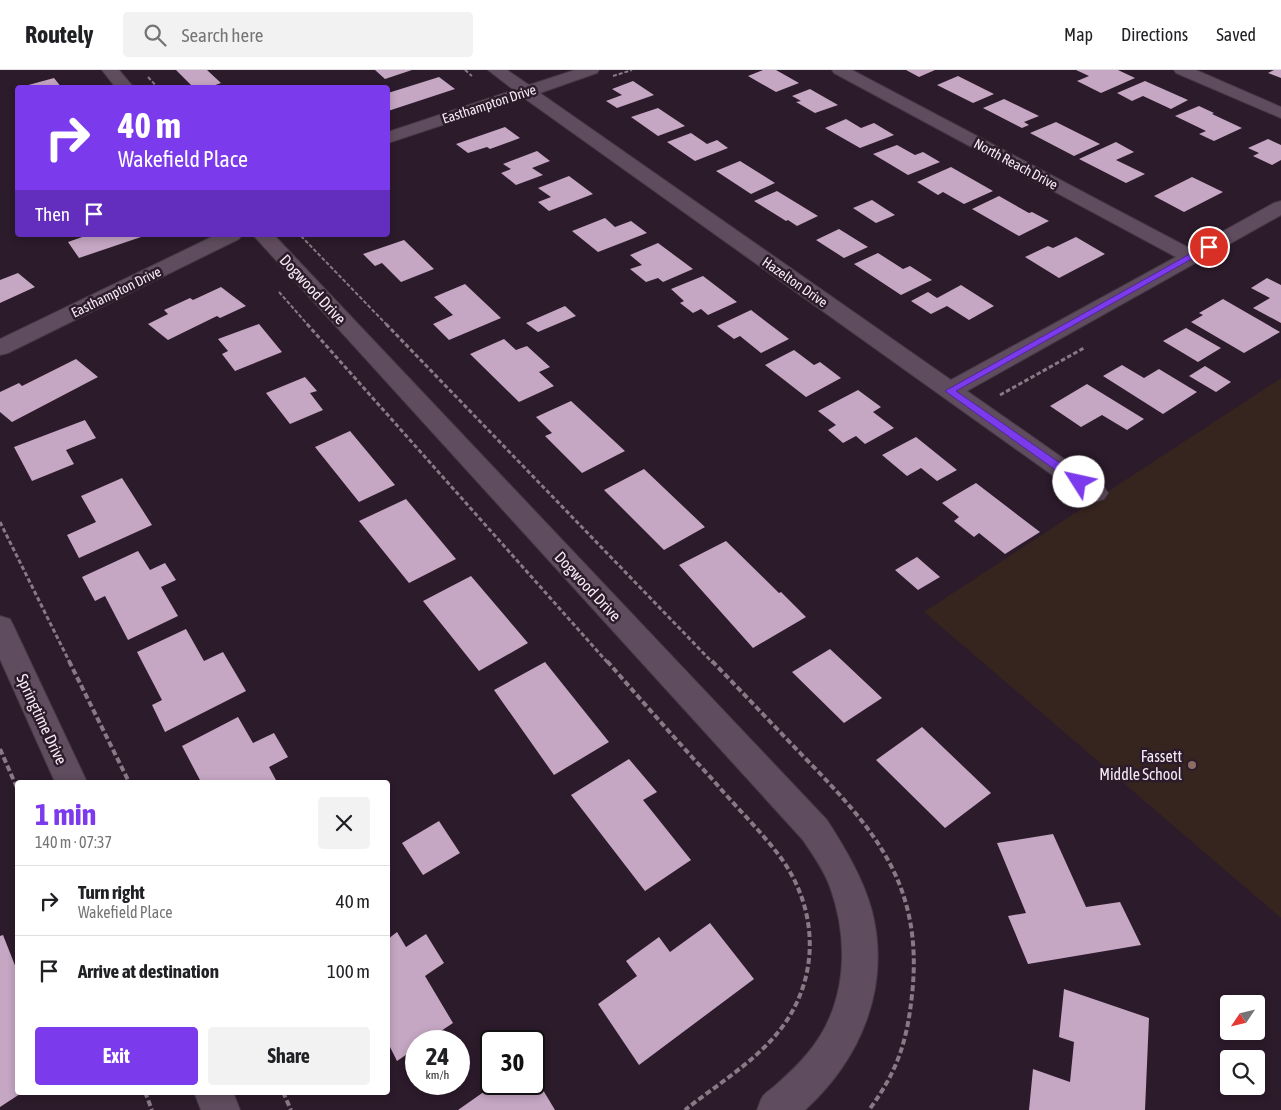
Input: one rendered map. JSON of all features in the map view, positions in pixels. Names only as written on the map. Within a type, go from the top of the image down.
[{"type":"street","points":[[110,70],[123,85]]},
{"type":"street","name":"Hazelton Drive","points":[[496,70],[1095,493]]},
{"type":"street","name":"Easthampton Drive","points":[[390,137],[591,70]]},
{"type":"street","name":"North Reach Drive","points":[[840,70],[1191,257]]},
{"type":"street","points":[[1182,70],[1281,113]]},
{"type":"street","points":[[950,391],[1281,207]]},
{"type":"street","name":"Easthampton Drive","points":[[0,348],[228,237]]},
{"type":"street","name":"Dogwood Drive","points":[[265,237],[815,830],[832,854],[847,883],[856,912],[860,937],[861,964],[856,995],[846,1026],[831,1053],[810,1079],[776,1110]]},
{"type":"street","name":"Springtime Drive","points":[[0,628],[70,780]]},
{"type":"street","points":[[214,1095],[221,1110]]},
{"type":"path","points":[[274,287],[792,872],[802,894],[811,935],[811,955],[798,1001],[788,1019],[771,1039],[685,1110]]},
{"type":"path","points":[[0,522],[128,780]]},
{"type":"path","points":[[0,749],[15,783]]},
{"type":"path","points":[[146,1095],[152,1110]]},
{"type":"path","points":[[284,1095],[291,1110]]},
{"type":"shaded area","name":"Fassett Middle School","points":[[1281,378],[1281,918],[924,612]]},
{"type":"building","points":[[176,70],[207,70],[221,83],[215,85],[191,85]]},
{"type":"building","points":[[375,70],[412,70],[385,79]]},
{"type":"building","points":[[763,70],[776,70],[799,83],[776,92],[748,76]]},
{"type":"building","points":[[906,70],[935,70],[919,77]]},
{"type":"building","points":[[1076,70],[1118,70],[1135,78],[1101,93],[1077,81],[1089,76]]},
{"type":"building","points":[[1274,70],[1281,70],[1281,78],[1268,73]]},
{"type":"building","points":[[958,76],[994,94],[973,103],[937,85]]},
{"type":"building","points":[[439,77],[455,89],[390,110],[390,92]]},
{"type":"building","points":[[54,78],[60,85],[28,85]]},
{"type":"building","points":[[633,81],[654,95],[617,108],[606,101],[622,95],[612,89]]},
{"type":"building","points":[[1145,81],[1188,100],[1171,109],[1143,96],[1132,101],[1117,93]]},
{"type":"building","points":[[810,89],[838,105],[815,113],[796,102],[801,101],[792,96]]},
{"type":"building","points":[[1004,99],[1039,116],[1024,122],[1029,125],[1022,128],[983,108]]},
{"type":"building","points":[[1199,106],[1242,128],[1214,141],[1199,134],[1206,131],[1175,116]]},
{"type":"building","points":[[658,108],[685,126],[658,136],[631,117]]},
{"type":"building","points":[[846,119],[861,128],[874,123],[894,135],[860,148],[825,128]]},
{"type":"building","points":[[1056,122],[1100,144],[1074,156],[1030,133]]},
{"type":"building","points":[[505,127],[520,138],[490,149],[487,147],[468,153],[456,144]]},
{"type":"building","points":[[691,133],[707,144],[717,140],[728,148],[695,161],[667,142]]},
{"type":"building","points":[[1268,139],[1281,145],[1281,160],[1272,165],[1253,156],[1259,153],[1248,148]]},
{"type":"building","points":[[1116,142],[1134,152],[1116,160],[1145,174],[1126,183],[1079,159]]},
{"type":"building","points":[[897,145],[915,155],[923,152],[940,162],[908,175],[873,154]]},
{"type":"building","points":[[537,151],[550,161],[532,168],[543,175],[516,185],[501,173],[511,169],[503,164]]},
{"type":"building","points":[[740,161],[775,183],[751,194],[716,171]]},
{"type":"building","points":[[951,167],[993,191],[964,204],[943,192],[938,195],[917,182]]},
{"type":"building","points":[[569,176],[593,194],[549,211],[538,202],[551,197],[538,188]]},
{"type":"building","points":[[1192,177],[1223,192],[1184,212],[1154,196]]},
{"type":"building","points":[[777,191],[818,216],[797,226],[754,201]]},
{"type":"building","points":[[999,196],[1029,213],[1032,212],[1049,221],[1019,236],[972,209]]},
{"type":"building","points":[[872,200],[895,215],[876,223],[853,208]]},
{"type":"building","points":[[605,218],[615,227],[631,221],[647,233],[598,252],[572,231]]},
{"type":"building","points":[[839,229],[868,247],[844,258],[816,240]]},
{"type":"building","points":[[82,237],[141,237],[79,258],[68,242]]},
{"type":"building","points":[[1076,237],[1105,254],[1059,278],[1025,257],[1048,246],[1053,248]]},
{"type":"building","points":[[404,240],[434,269],[401,282],[382,263],[375,266],[363,254]]},
{"type":"building","points":[[658,243],[693,269],[663,282],[658,278],[646,282],[630,269],[642,265],[630,255]]},
{"type":"building","points":[[878,253],[903,269],[910,266],[932,280],[901,295],[854,264]]},
{"type":"building","points":[[18,273],[35,287],[0,303],[0,280]]},
{"type":"building","points":[[703,276],[737,302],[708,315],[701,309],[693,313],[680,303],[684,301],[671,289]]},
{"type":"building","points":[[1267,278],[1281,285],[1281,323],[1253,308],[1270,298],[1251,288]]},
{"type":"building","points":[[465,284],[501,318],[449,340],[433,324],[453,315],[434,297]]},
{"type":"building","points":[[961,285],[994,306],[969,320],[947,306],[931,314],[911,301],[928,292],[937,298]]},
{"type":"building","points":[[221,287],[246,306],[220,318],[217,316],[168,340],[148,324],[168,314],[164,310],[190,298],[193,300]]},
{"type":"building","points":[[1223,299],[1280,332],[1244,353],[1191,322],[1203,315],[1199,313]]},
{"type":"building","points":[[565,306],[576,316],[538,332],[526,323]]},
{"type":"building","points":[[751,310],[789,339],[761,353],[740,336],[734,339],[717,326]]},
{"type":"building","points":[[259,324],[282,352],[235,371],[222,354],[228,351],[218,339]]},
{"type":"building","points":[[1186,328],[1221,348],[1198,362],[1163,341]]},
{"type":"building","points":[[504,339],[516,350],[527,346],[550,367],[539,372],[554,386],[519,402],[470,354]]},
{"type":"building","points":[[794,350],[814,365],[820,362],[841,378],[806,397],[765,365]]},
{"type":"building","points":[[76,359],[98,377],[12,422],[0,412],[0,392],[19,383],[22,386]]},
{"type":"building","points":[[1122,365],[1144,378],[1159,369],[1197,392],[1163,414],[1103,376]]},
{"type":"building","points":[[1205,366],[1231,382],[1216,392],[1189,376]]},
{"type":"building","points":[[305,377],[317,391],[310,393],[323,410],[290,424],[266,393]]},
{"type":"building","points":[[1087,384],[1144,419],[1127,430],[1102,415],[1081,427],[1050,406]]},
{"type":"building","points":[[858,390],[881,407],[873,412],[894,428],[865,444],[856,436],[843,443],[828,430],[836,425],[818,411]]},
{"type":"building","points":[[571,401],[625,451],[582,473],[545,436],[552,433],[536,417]]},
{"type":"building","points":[[85,420],[96,438],[66,450],[74,464],[32,481],[14,447]]},
{"type":"building","points":[[350,431],[395,485],[359,502],[315,447]]},
{"type":"building","points":[[916,437],[957,470],[937,481],[921,468],[907,476],[882,455]]},
{"type":"building","points":[[644,469],[705,527],[664,550],[604,490]]},
{"type":"building","points":[[122,478],[152,525],[79,558],[67,535],[96,522],[81,496]]},
{"type":"building","points":[[976,483],[1040,532],[1005,554],[979,533],[974,537],[954,521],[959,517],[942,503]]},
{"type":"building","points":[[406,499],[456,559],[409,583],[359,521]]},
{"type":"building","points":[[726,541],[806,617],[753,648],[679,565]]},
{"type":"building","points":[[138,551],[150,570],[165,563],[176,580],[161,587],[178,616],[128,640],[105,596],[95,601],[82,577]]},
{"type":"building","points":[[917,557],[940,577],[918,590],[895,570]]},
{"type":"building","points":[[471,576],[528,643],[479,671],[423,601]]},
{"type":"building","points":[[186,629],[204,661],[223,652],[246,691],[165,732],[152,705],[162,700],[137,652]]},
{"type":"building","points":[[830,649],[882,698],[844,723],[792,672]]},
{"type":"building","points":[[545,662],[609,742],[554,775],[494,690]]},
{"type":"building","points":[[238,717],[253,743],[274,733],[288,757],[269,767],[276,780],[200,780],[182,746]]},
{"type":"building","points":[[922,727],[991,793],[945,828],[876,760]]},
{"type":"building","points":[[629,759],[657,792],[643,800],[691,860],[645,891],[571,795]]},
{"type":"building","points":[[439,821],[460,853],[423,875],[402,843]]},
{"type":"building","points":[[1053,834],[1086,907],[1120,902],[1141,945],[1028,964],[1008,916],[1026,913],[997,843]]},
{"type":"building","points":[[710,923],[754,979],[639,1065],[598,1004],[637,976],[626,961],[659,937],[670,952]]},
{"type":"building","points":[[397,932],[406,947],[426,934],[444,963],[425,976],[453,1023],[442,1030],[405,1030],[405,1056],[397,1061],[390,1047],[390,937]]},
{"type":"building","points":[[3,935],[15,965],[15,1095],[18,1095],[0,1107],[0,936]]},
{"type":"building","points":[[1064,989],[1149,1018],[1145,1110],[1029,1110],[1033,1069],[1070,1082],[1074,1042],[1059,1037]]},
{"type":"building","points":[[545,1093],[555,1110],[458,1110],[480,1095],[545,1095]]},
{"type":"place","name":"Fassett Middle School","points":[[1192,765]]},
{"type":"route","points":[[1079,482],[950,391],[1209,247]]}]
